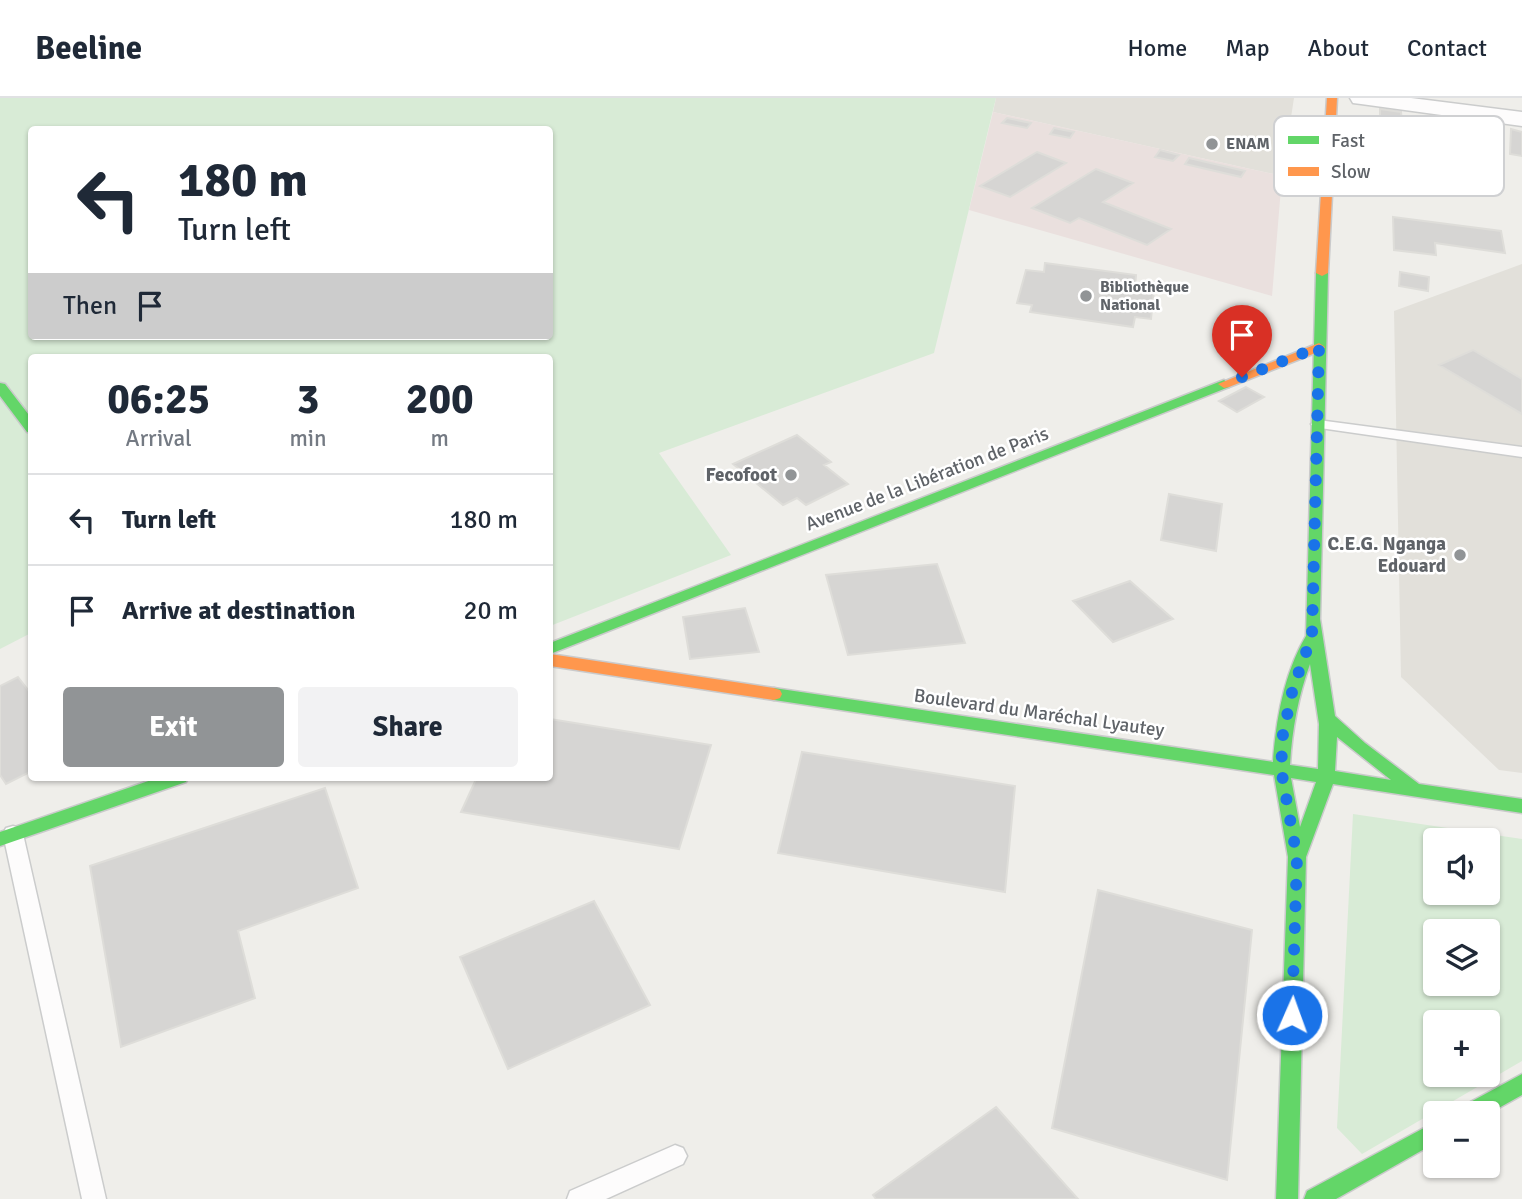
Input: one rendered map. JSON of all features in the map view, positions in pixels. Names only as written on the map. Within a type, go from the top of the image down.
[{"type":"main road","points":[[1331,116],[1332,98]]},
{"type":"main road","points":[[1297,858],[1326,777],[1325,717],[1312,636],[1325,196]]},
{"type":"main road","name":"Avenue de la Libération de Paris","points":[[553,648],[1319,347]]},
{"type":"main road","points":[[0,387],[28,424]]},
{"type":"main road","points":[[1287,1199],[1297,858],[1281,769],[1283,734],[1293,688],[1312,636]]},
{"type":"main road","name":"Boulevard du Maréchal Lyautey","points":[[553,660],[1522,806]]},
{"type":"main road","points":[[1325,717],[1359,748],[1416,789]]},
{"type":"main road","points":[[7,837],[168,781]]},
{"type":"main road","points":[[1492,1101],[1522,1084]]},
{"type":"main road","points":[[1315,1199],[1423,1139]]},
{"type":"street","points":[[1361,98],[1521,117]]},
{"type":"lane","points":[[1318,424],[1522,452]]},
{"type":"lane","points":[[7,837],[38,936],[92,1198]]},
{"type":"lane","points":[[579,1199],[675,1156]]},
{"type":"shaded area","name":"ENAM","points":[[996,98],[1294,98],[1291,116],[1274,116],[1274,174],[993,112]]},
{"type":"shaded area","points":[[993,112],[1274,174],[1274,196],[1280,196],[1272,296],[969,210]]},
{"type":"shaded area","name":"C.E.G. Nganga Edouard","points":[[1522,264],[1522,773],[1499,770],[1401,677],[1394,311]]},
{"type":"green space","points":[[0,98],[996,98],[934,353],[659,453],[731,555],[553,625],[553,354],[28,354],[28,635],[0,649]]},
{"type":"green space","points":[[1353,814],[1448,828],[1423,828],[1423,905],[1500,905],[1500,836],[1522,839],[1522,1061],[1500,1074],[1500,1010],[1423,1010],[1423,1087],[1477,1087],[1453,1101],[1423,1101],[1423,1119],[1362,1154],[1337,1128]]},
{"type":"building","points":[[1380,109],[1401,112],[1401,116],[1380,116]]},
{"type":"building","points":[[1007,118],[1031,123],[1027,128],[1002,123]]},
{"type":"building","points":[[1054,128],[1074,132],[1070,138],[1050,134]]},
{"type":"building","points":[[1511,129],[1522,132],[1522,156],[1510,154]]},
{"type":"building","points":[[1160,150],[1179,155],[1173,161],[1155,157]]},
{"type":"building","points":[[1037,152],[1066,163],[1010,197],[980,186]]},
{"type":"building","points":[[1189,158],[1245,171],[1241,177],[1185,164]]},
{"type":"building","points":[[1096,169],[1133,183],[1103,202],[1171,229],[1147,245],[1079,218],[1070,223],[1032,208]]},
{"type":"building","points":[[1393,217],[1501,231],[1505,253],[1435,243],[1436,255],[1394,250]]},
{"type":"building","name":"Bibliothèque National","points":[[1045,263],[1136,275],[1135,287],[1154,290],[1151,319],[1135,317],[1133,327],[1030,312],[1032,305],[1017,303],[1026,270],[1044,272]]},
{"type":"building","points":[[1400,272],[1429,277],[1428,291],[1399,286]]},
{"type":"building","points":[[1473,350],[1522,379],[1522,414],[1439,365]]},
{"type":"building","points":[[1246,387],[1264,397],[1237,412],[1219,401]]},
{"type":"building","name":"Fecofoot","points":[[797,435],[831,462],[824,465],[848,484],[806,505],[797,498],[783,505],[733,464]]},
{"type":"building","points":[[1169,494],[1222,504],[1216,551],[1161,540]]},
{"type":"building","points":[[937,564],[965,643],[848,655],[826,575]]},
{"type":"building","points":[[1130,581],[1173,619],[1113,642],[1073,601]]},
{"type":"building","points":[[745,608],[759,652],[690,659],[683,617]]},
{"type":"building","points":[[18,677],[28,690],[28,773],[6,784],[0,775],[0,686]]},
{"type":"building","points":[[553,719],[711,745],[679,849],[461,812],[475,781],[553,781]]},
{"type":"building","points":[[802,752],[1015,786],[1005,892],[778,853]]},
{"type":"building","points":[[325,788],[358,888],[238,931],[255,998],[121,1047],[90,866]]},
{"type":"building","points":[[1098,890],[1252,930],[1227,1180],[1052,1128]]},
{"type":"building","points":[[594,901],[650,1005],[508,1069],[460,957]]},
{"type":"building","points":[[996,1107],[1078,1199],[876,1199],[873,1195]]},
{"type":"traffic: fast","points":[[1297,857],[1327,772],[1329,741],[1312,619],[1322,273]]},
{"type":"traffic: fast","points":[[553,648],[1224,384]]},
{"type":"traffic: fast","points":[[0,387],[28,424]]},
{"type":"traffic: fast","points":[[1287,1199],[1297,857],[1281,769],[1283,734],[1293,688],[1311,640]]},
{"type":"traffic: fast","points":[[774,694],[1522,806]]},
{"type":"traffic: fast","points":[[1325,717],[1359,748],[1411,785]]},
{"type":"traffic: fast","points":[[0,839],[168,781]]},
{"type":"traffic: fast","points":[[1492,1101],[1522,1084]]},
{"type":"traffic: fast","points":[[1315,1199],[1423,1139]]},
{"type":"traffic: slow","points":[[1331,116],[1332,98]]},
{"type":"traffic: slow","points":[[1322,273],[1326,196]]},
{"type":"traffic: slow","points":[[1224,384],[1319,347]]},
{"type":"traffic: slow","points":[[553,660],[774,694]]},
{"type":"place","name":"ENAM","points":[[1212,144]]},
{"type":"place","name":"Bibliothèque National","points":[[1086,296]]},
{"type":"place","name":"Fecofoot","points":[[791,475]]},
{"type":"place","name":"C.E.G. Nganga Edouard","points":[[1460,555]]},
{"type":"route","points":[[1242,377],[1319,347],[1312,636],[1293,688],[1283,734],[1281,769],[1297,858],[1292,1015]]}]
